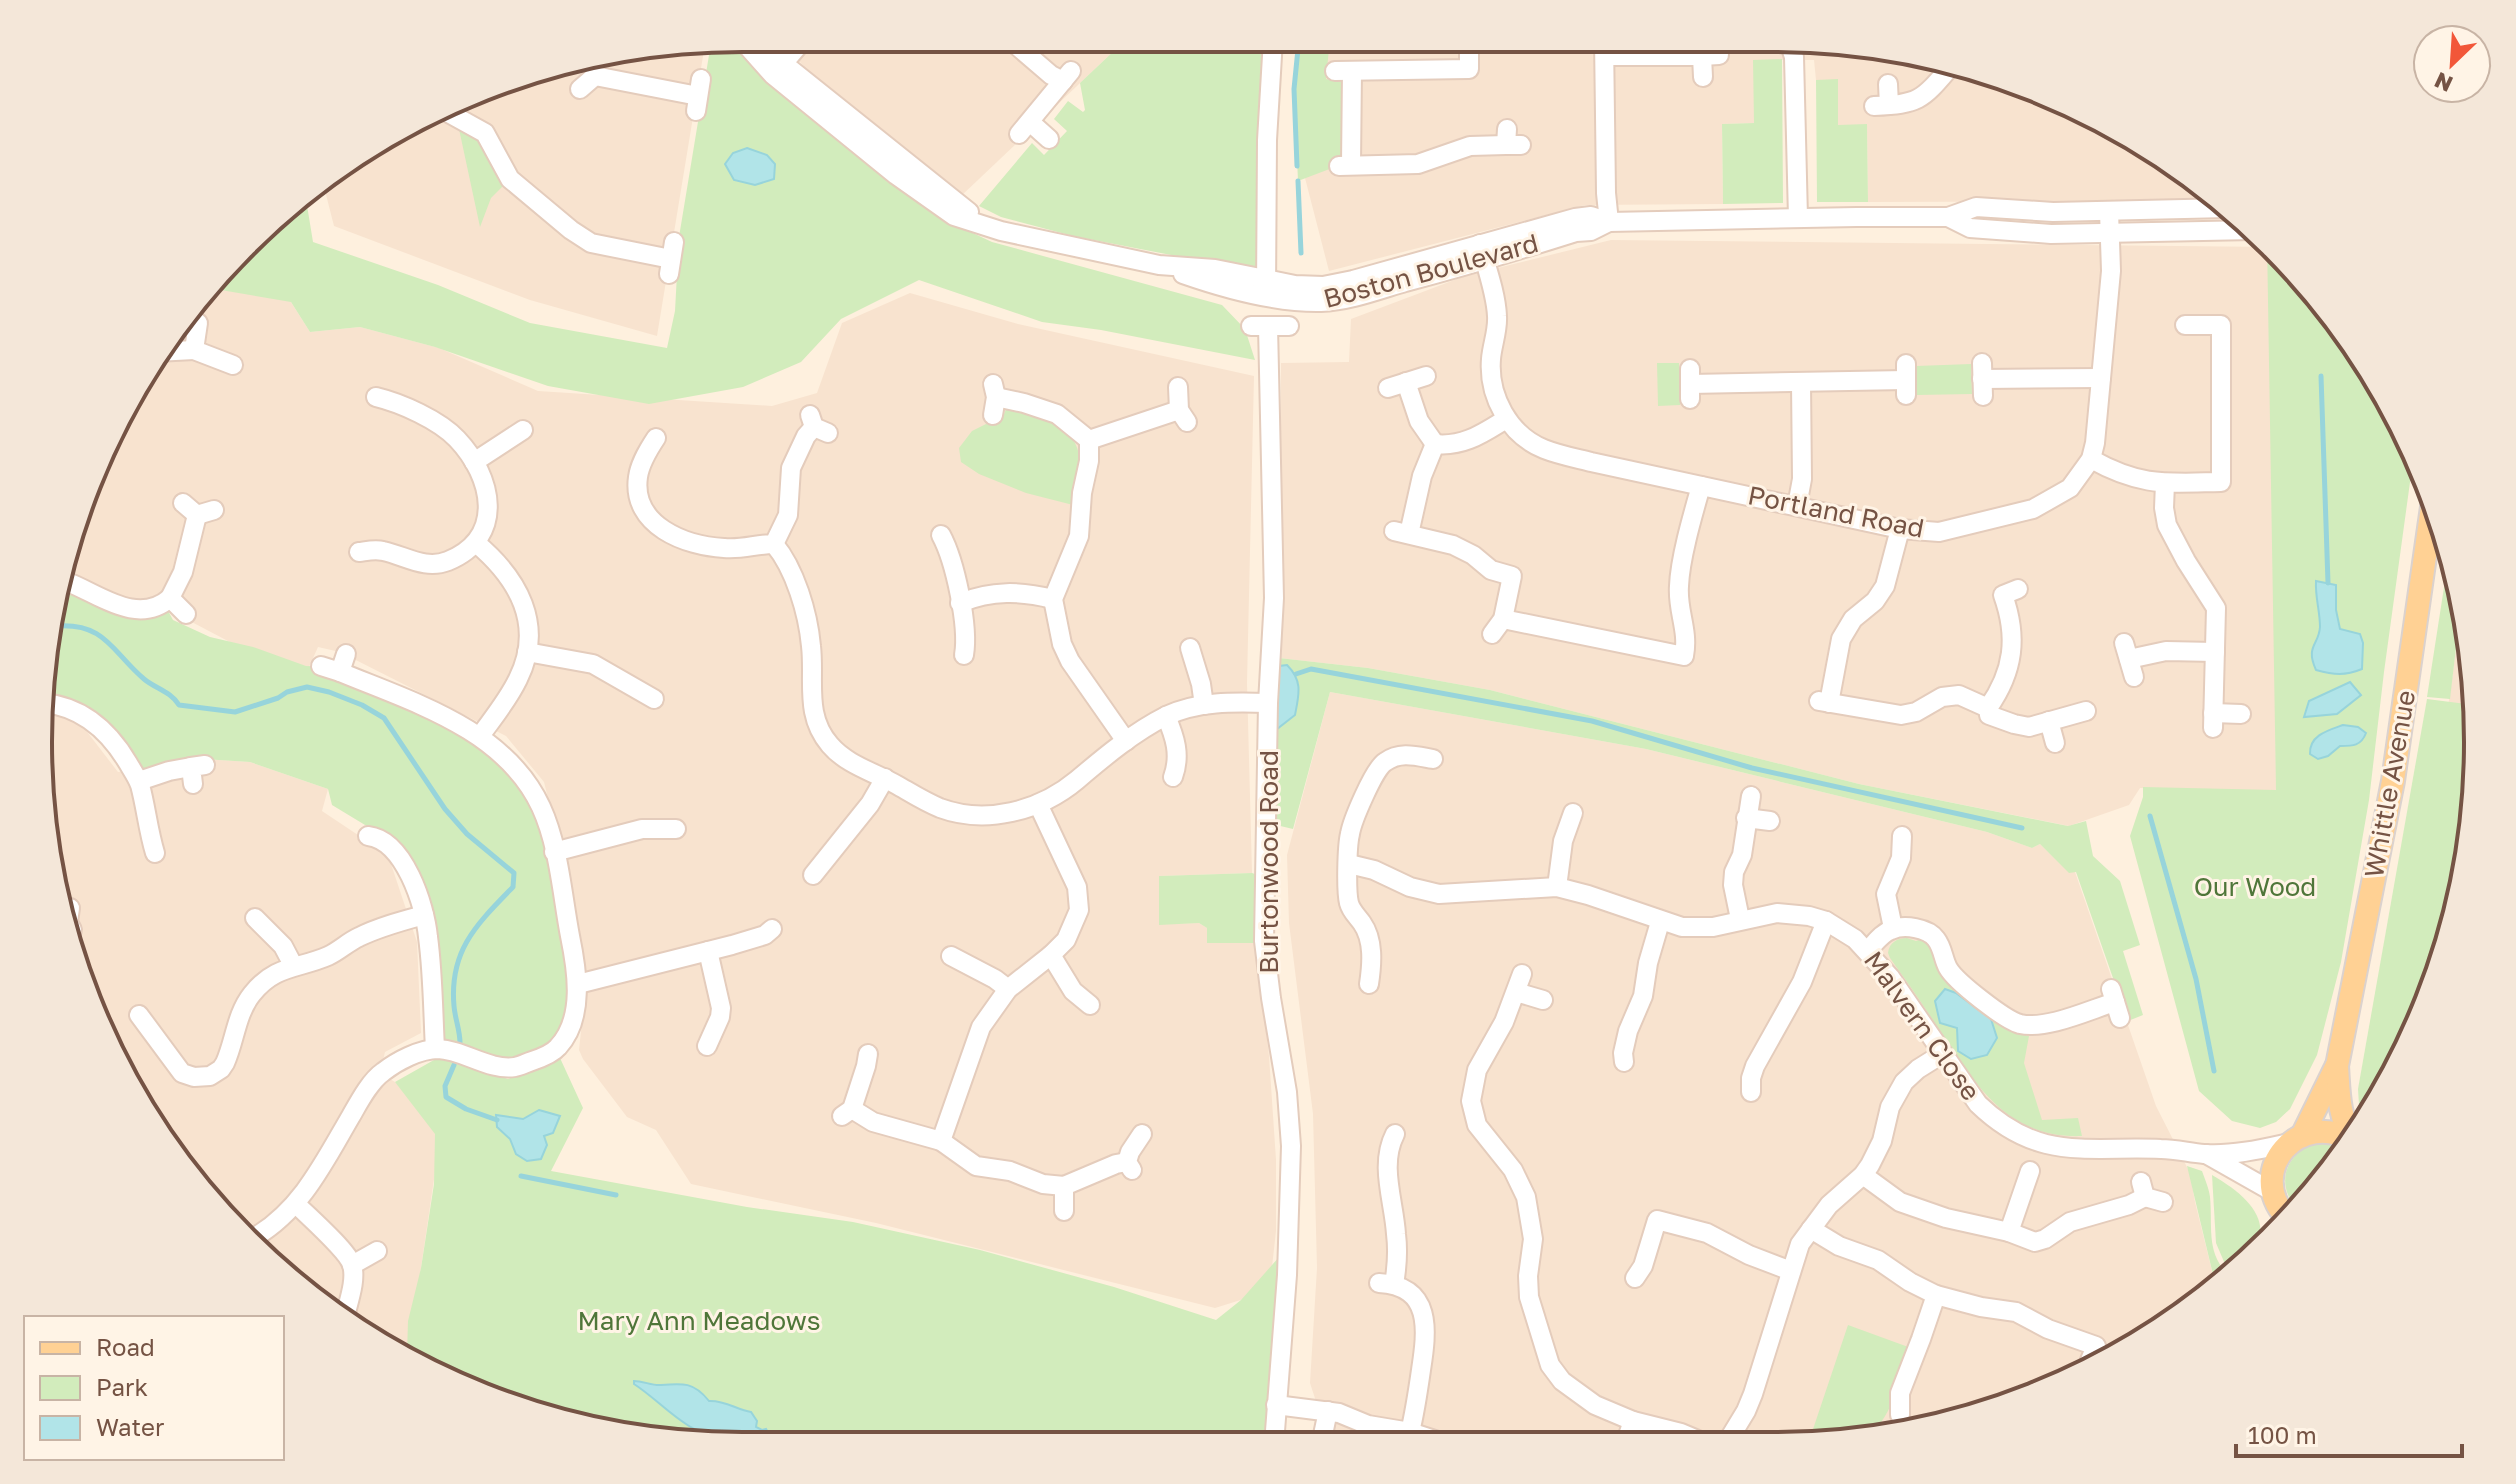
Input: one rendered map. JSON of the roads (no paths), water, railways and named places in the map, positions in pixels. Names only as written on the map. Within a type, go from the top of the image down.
[{"type":"main road","name":"Whittle Avenue","points":[[2346,1128],[2340,1109],[2337,1066],[2393,781],[2429,527]]},
{"type":"main road","name":"Whittle Avenue","points":[[2278,1204],[2272,1179],[2274,1166],[2295,1140],[2337,1066]]},
{"type":"main road","points":[[2295,1140],[2316,1131],[2341,1135]]},
{"type":"street","name":"Boston Boulevard","points":[[757,52],[928,199],[954,216],[1001,231],[1159,265],[1215,269],[1295,301],[1339,300],[1482,252],[1591,231],[1609,222],[1948,217],[1976,207],[2053,212],[2211,208]]},
{"type":"street","name":"Boston Boulevard","points":[[768,52],[778,69]]},
{"type":"street","points":[[778,69],[793,52]]},
{"type":"street","points":[[1024,52],[1051,75],[1067,76],[1024,128],[1049,139]]},
{"type":"street","points":[[1266,288],[1267,140],[1272,52]]},
{"type":"street","points":[[1472,52],[1477,70],[1343,71],[1345,165],[1418,164],[1470,146],[1511,140]]},
{"type":"street","points":[[1604,52],[1609,222]]},
{"type":"street","points":[[1663,52],[1710,56],[1703,77]]},
{"type":"street","points":[[1794,52],[1798,218]]},
{"type":"street","points":[[580,89],[594,69],[699,95]]},
{"type":"street","points":[[1888,84],[1882,105],[1910,104],[1944,74]]},
{"type":"street","points":[[454,116],[485,133],[510,179],[571,230],[591,243],[671,259]]},
{"type":"street","points":[[495,193],[510,179]]},
{"type":"street","name":"Portland Road","points":[[1482,252],[1497,316],[1491,376],[1506,419],[1525,438],[1562,455],[1900,529],[1939,532],[2033,509],[2070,488],[2091,459],[2111,271],[2109,211]]},
{"type":"street","name":"Boston Boulevard","points":[[1948,217],[1970,228],[2051,234],[2237,230]]},
{"type":"street","points":[[194,350],[198,323]]},
{"type":"street","points":[[2091,459],[2138,480],[2221,482],[2221,325],[2185,325]]},
{"type":"street","name":"Burtonwood Road","points":[[1275,1432],[1287,1275],[1291,1146],[1287,1092],[1264,941],[1268,703],[1283,598],[1278,437],[1260,326],[1289,326]]},
{"type":"street","points":[[174,351],[194,350],[235,366]]},
{"type":"street","points":[[1426,376],[1397,385],[1435,444]]},
{"type":"street","points":[[1982,379],[2101,378]]},
{"type":"street","points":[[1690,384],[1906,380]]},
{"type":"street","points":[[1797,506],[1802,479],[1801,383]]},
{"type":"street","points":[[1089,440],[1183,416],[1178,387]]},
{"type":"street","points":[[356,552],[385,551],[424,564],[448,561],[476,543],[487,519],[489,496],[474,462],[456,438],[423,416],[392,401],[374,398]]},
{"type":"street","points":[[994,399],[1024,403],[1057,414],[1089,440]]},
{"type":"street","points":[[1435,444],[1461,444],[1506,419]]},
{"type":"street","points":[[774,544],[788,515],[791,468],[806,436],[817,425]]},
{"type":"street","points":[[474,462],[523,430]]},
{"type":"street","points":[[657,436],[641,464],[637,488],[640,500],[654,523],[679,539],[708,547],[774,544]]},
{"type":"street","points":[[1089,440],[1079,536],[1053,599],[1060,636],[1070,661],[1126,741]]},
{"type":"street","points":[[1435,444],[1401,533],[1464,549],[1491,570],[1512,576],[1498,626],[1684,656],[1687,640],[1679,601],[1679,583],[1701,486]]},
{"type":"street","points":[[2165,483],[2167,525],[2216,608],[2213,720],[2241,714]]},
{"type":"street","points":[[71,584],[119,606],[150,609],[161,606],[170,598],[183,572],[198,509]]},
{"type":"street","points":[[1900,529],[1885,586],[1875,601],[1853,619],[1841,639],[1824,702],[1901,715],[1916,712],[1942,697],[1959,695],[1988,708]]},
{"type":"street","points":[[941,535],[950,556],[960,603],[965,634],[964,655]]},
{"type":"street","points":[[476,543],[516,586],[527,617],[527,652],[519,677],[480,736]]},
{"type":"street","points":[[774,544],[792,572],[809,632],[812,704],[818,726],[840,755],[941,808],[969,815],[1004,814],[1038,804],[1166,716],[1217,703],[1268,703]]},
{"type":"street","points":[[2018,589],[2003,595],[2012,625],[2013,642],[2003,683],[1988,708],[1989,715],[2022,727],[2086,711]]},
{"type":"street","points":[[960,603],[983,595],[1016,591],[1053,599]]},
{"type":"street","points":[[170,598],[186,614]]},
{"type":"street","points":[[1190,648],[1204,705]]},
{"type":"street","points":[[2129,659],[2166,651],[2215,652]]},
{"type":"street","points":[[527,652],[593,664],[656,700]]},
{"type":"street","points":[[259,1234],[296,1204],[380,1073],[413,1055],[435,1049],[500,1067],[514,1067],[545,1056],[558,1047],[568,1031],[578,984],[546,820],[521,775],[480,736],[456,722],[343,663],[321,666]]},
{"type":"street","points":[[53,704],[88,717],[121,750],[139,781],[157,854]]},
{"type":"street","points":[[1166,716],[1176,741],[1177,761],[1173,777]]},
{"type":"street","points":[[2049,721],[2055,743]]},
{"type":"street","points":[[1368,987],[1369,939],[1349,903],[1350,831],[1378,767],[1401,755],[1434,760]]},
{"type":"street","points":[[139,781],[169,771],[196,772]]},
{"type":"street","points":[[812,876],[870,804],[885,778]]},
{"type":"street","points":[[1740,919],[1733,885],[1734,872],[1742,855],[1751,796]]},
{"type":"street","points":[[941,1141],[974,1043],[988,1014],[1008,989],[1051,955],[1071,932],[1079,910],[1077,887],[1038,804]]},
{"type":"street","points":[[1557,887],[1563,841],[1574,810]]},
{"type":"street","points":[[1746,818],[1770,821]]},
{"type":"street","points":[[554,852],[642,829],[677,829]]},
{"type":"street","points":[[365,836],[385,841],[399,857],[411,878],[424,915],[428,934],[435,1049]]},
{"type":"street","points":[[1893,928],[1886,894],[1901,858],[1902,836]]},
{"type":"street","name":"Malvern Close","points":[[1349,864],[1374,870],[1410,887],[1439,894],[1557,887],[1682,927],[1701,928],[1777,913],[1809,916],[1826,921],[1868,950],[1978,1104],[1994,1120],[2030,1140],[2070,1149],[2163,1149],[2206,1154],[2251,1151],[2295,1140]]},
{"type":"street","points":[[140,1014],[182,1073],[194,1077],[210,1076],[225,1063],[242,1011],[264,982],[293,965],[325,957],[368,933],[424,915]]},
{"type":"street","points":[[255,917],[283,946],[293,965]]},
{"type":"street","points":[[1752,1096],[1751,1078],[1755,1066],[1802,982],[1826,921]]},
{"type":"street","points":[[1626,1066],[1623,1053],[1628,1031],[1643,996],[1648,963],[1660,922]]},
{"type":"street","points":[[1868,950],[1893,928],[1910,928],[1931,934],[1941,946],[1946,964],[1956,977],[2005,1018],[2017,1023],[2053,1022],[2116,1003]]},
{"type":"street","points":[[578,984],[765,935],[772,929]]},
{"type":"street","points":[[706,1049],[721,1008],[708,951]]},
{"type":"street","points":[[950,954],[1008,989]]},
{"type":"street","points":[[1051,955],[1073,991],[1090,1005]]},
{"type":"street","points":[[1543,1000],[1519,983],[1499,1033],[1477,1070],[1472,1089],[1473,1112],[1485,1137],[1513,1170],[1526,1197],[1533,1239],[1528,1276],[1529,1297],[1550,1365],[1562,1381],[1611,1413],[1677,1432]]},
{"type":"street","points":[[868,1054],[847,1112],[941,1141],[976,1166],[1010,1171],[1043,1184],[1064,1186],[1116,1164],[1130,1167],[1130,1152],[1142,1134]]},
{"type":"street","points":[[1733,1432],[1753,1394],[1800,1244],[1829,1205],[1863,1175],[1876,1154],[1896,1094],[1904,1082],[1942,1054]]},
{"type":"street","points":[[1276,1405],[1328,1411],[1368,1425],[1410,1432],[1426,1325],[1423,1311],[1415,1299],[1387,1283],[1397,1266],[1388,1157],[1398,1132]]},
{"type":"street","name":"Malvern Close","points":[[2206,1154],[2278,1204]]},
{"type":"street","points":[[2009,1232],[2030,1171]]},
{"type":"street","points":[[1863,1175],[1900,1202],[2035,1242],[2070,1222],[2129,1205],[2149,1194]]},
{"type":"street","points":[[1064,1186],[1064,1211]]},
{"type":"street","points":[[296,1204],[340,1248],[352,1265],[347,1307]]},
{"type":"street","points":[[1635,1278],[1643,1266],[1657,1214],[1791,1271]]},
{"type":"street","points":[[1811,1229],[1839,1246],[1878,1260],[1936,1295],[2016,1312],[2048,1329],[2101,1349]]},
{"type":"street","points":[[352,1265],[377,1251]]},
{"type":"street","points":[[1901,1417],[1900,1393],[1936,1295]]},
{"type":"street","points":[[1324,1432],[1328,1411]]},
{"type":"street","points":[[1629,1432],[1633,1421]]},
{"type":"water","points":[[747,148],[767,155],[775,164],[774,179],[755,185],[734,180],[725,164],[733,153]]},
{"type":"water","points":[[2316,581],[2336,585],[2340,629],[2360,634],[2363,643],[2362,669],[2339,674],[2316,670],[2312,651],[2320,627]]},
{"type":"water","points":[[1287,665],[1298,682],[1298,701],[1295,715],[1277,729],[1269,719],[1271,677],[1279,666]]},
{"type":"water","points":[[2350,682],[2361,695],[2337,714],[2304,717],[2309,701]]},
{"type":"water","points":[[2343,725],[2358,727],[2366,733],[2359,743],[2340,746],[2328,756],[2318,759],[2310,754],[2316,738]]},
{"type":"water","points":[[1945,989],[1956,993],[1991,1019],[1997,1038],[1987,1055],[1971,1059],[1958,1051],[1957,1028],[1940,1023],[1935,1001]]},
{"type":"water","points":[[539,1110],[560,1116],[553,1133],[544,1136],[547,1145],[541,1159],[527,1161],[516,1154],[510,1139],[497,1127],[496,1115],[523,1119]]},
{"type":"water","points":[[634,1381],[693,1387],[709,1401],[751,1412],[757,1421],[756,1427],[768,1432],[696,1430]]},
{"type":"waterway","points":[[1297,166],[1294,89],[1298,52]]},
{"type":"waterway","points":[[1298,181],[1301,253]]},
{"type":"waterway","points":[[2321,376],[2328,583]]},
{"type":"waterway","points":[[62,626],[87,629],[98,634],[144,679],[171,696],[179,705],[235,712],[307,687],[362,705],[384,718],[445,809],[467,834],[514,873],[513,887],[477,926],[461,953],[454,986],[460,1043]]},
{"type":"waterway","points":[[1296,674],[1311,669],[1592,721],[1752,768],[2022,828]]},
{"type":"waterway","points":[[2150,816],[2196,979],[2214,1071]]},
{"type":"waterway","points":[[454,1065],[445,1086],[446,1097],[466,1109],[497,1120]]},
{"type":"waterway","points":[[521,1176],[616,1195]]},
{"type":"park label","name":"Our Wood","points":[[2255,887]]},
{"type":"park label","name":"Mary Ann Meadows","points":[[699,1321]]}]
